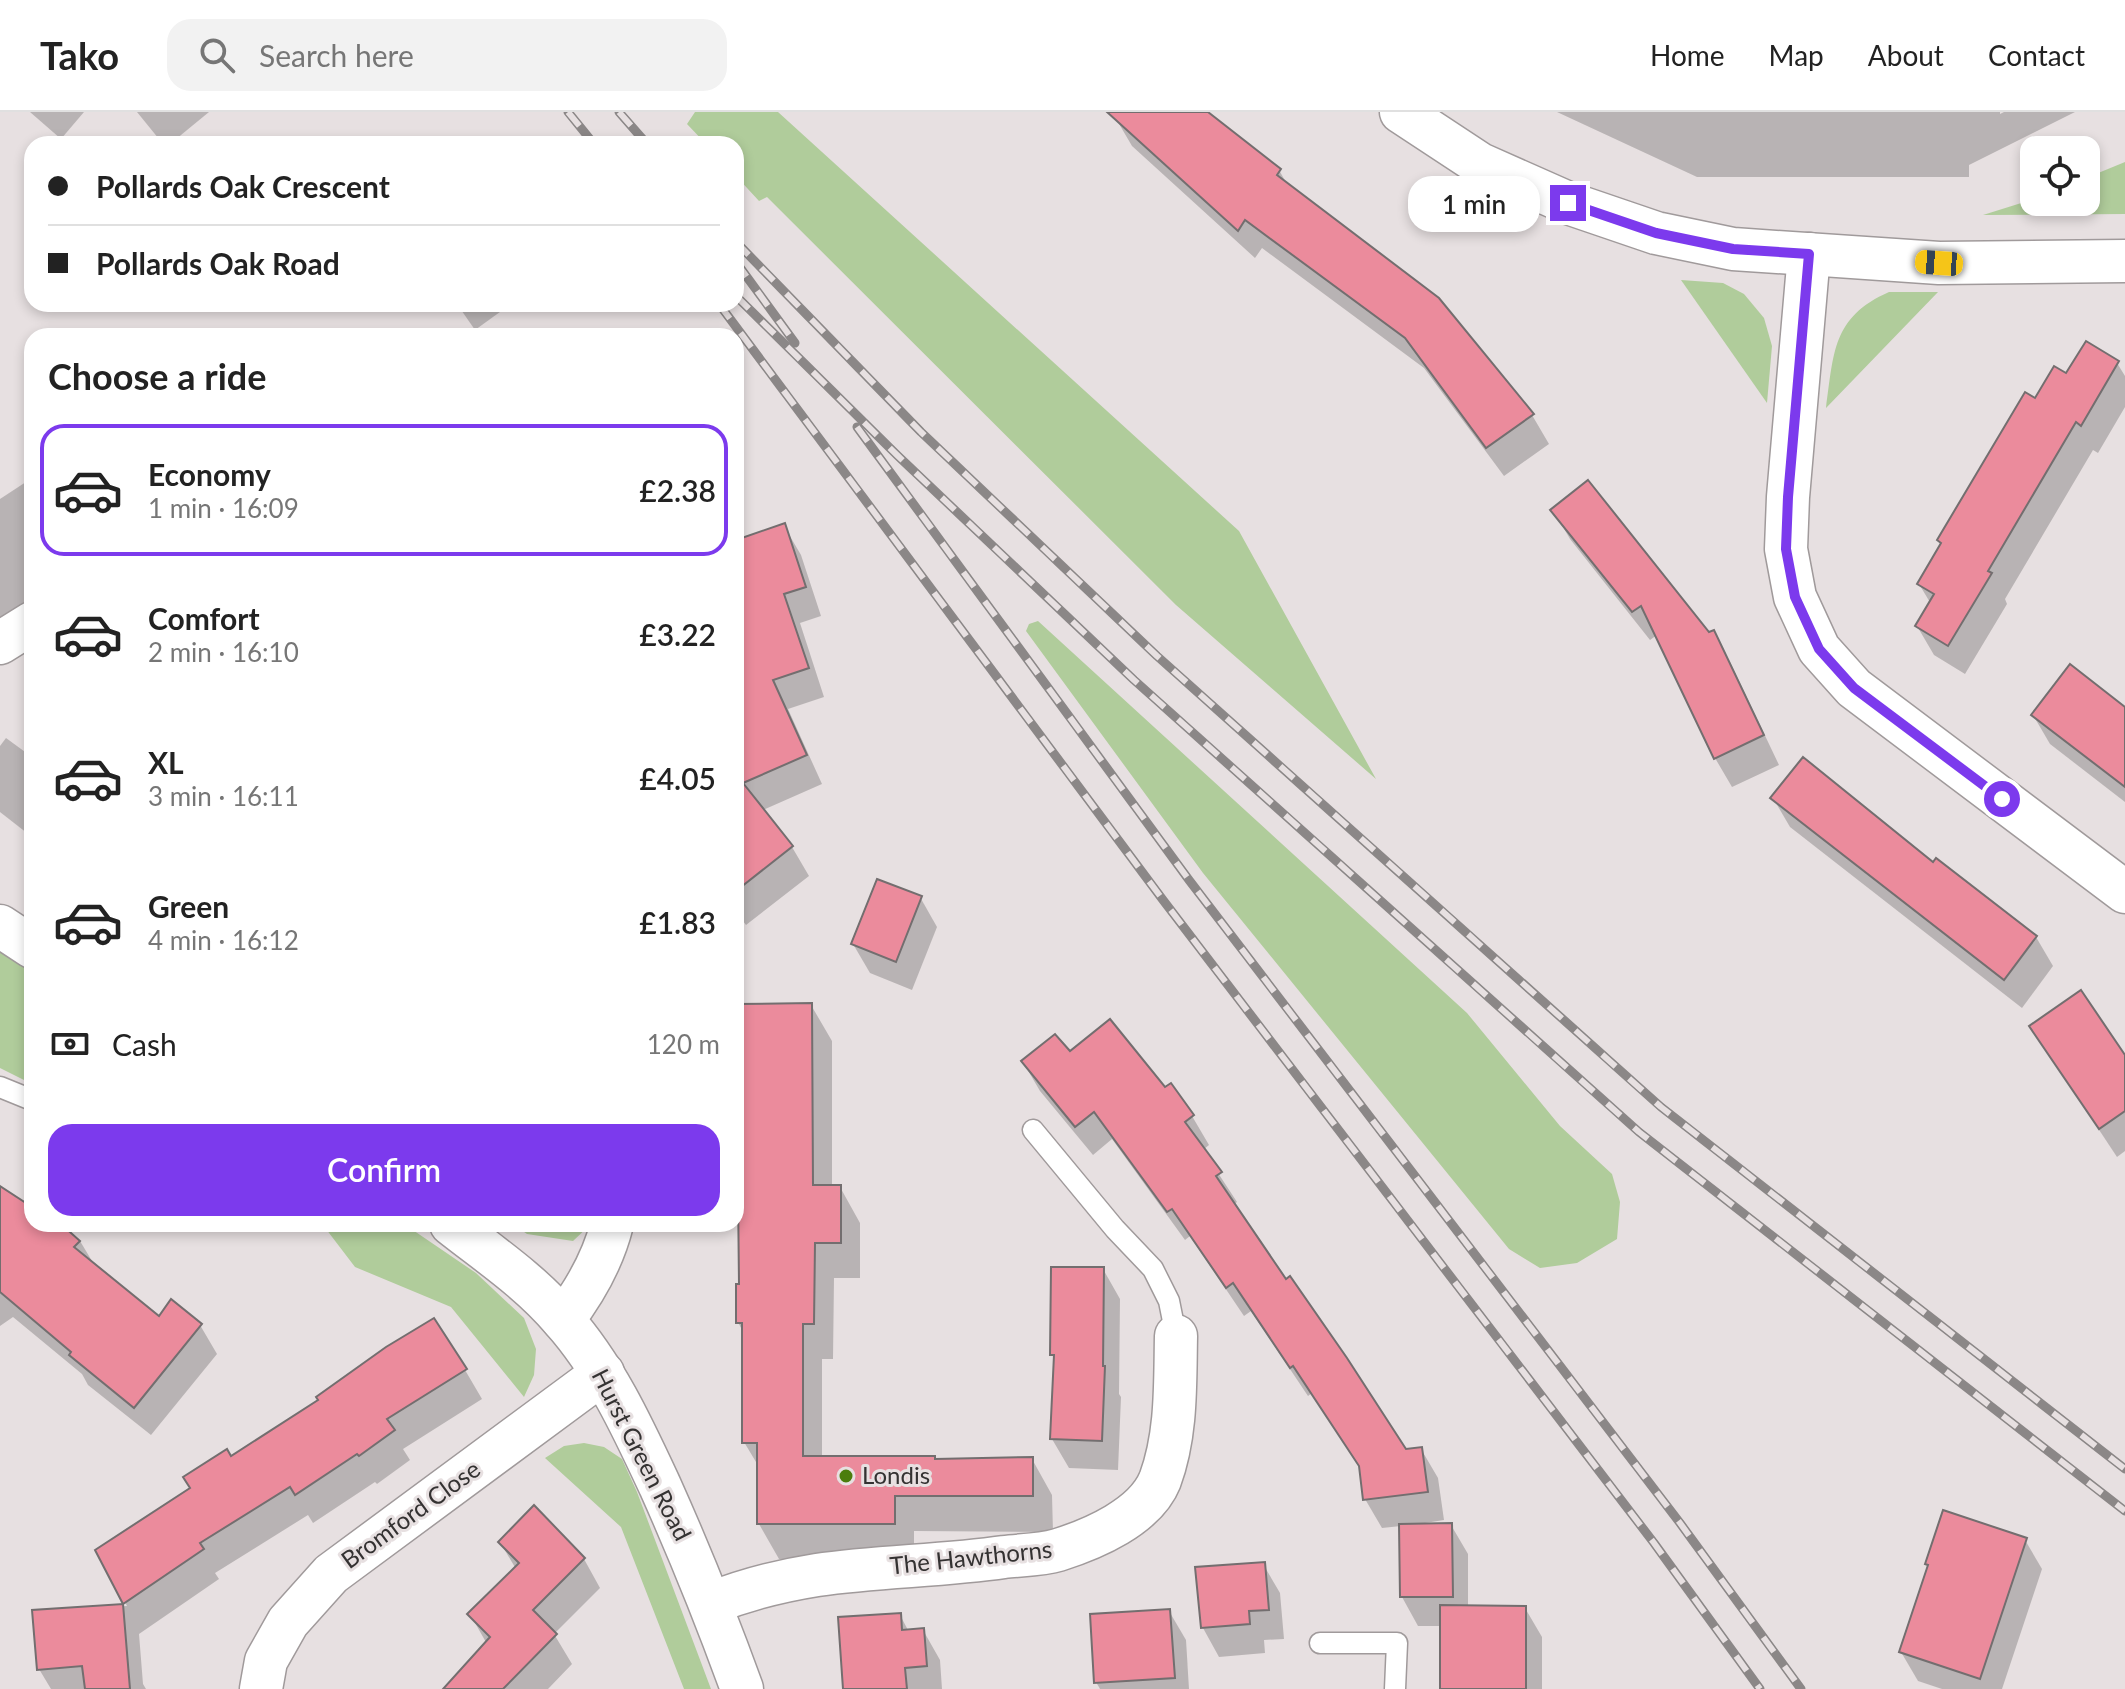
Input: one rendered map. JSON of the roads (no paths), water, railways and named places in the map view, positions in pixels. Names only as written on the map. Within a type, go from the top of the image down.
[{"type":"street","points":[[1401,112],[1480,164],[1568,203],[1656,233],[1733,249],[1939,263],[2125,261]]},
{"type":"street","points":[[1809,254],[1786,549],[1795,597],[1819,649],[1854,688],[2125,892]]},
{"type":"street","points":[[0,643],[24,628]]},
{"type":"street","points":[[0,926],[24,942]]},
{"type":"street","name":"Hurst Green Road","points":[[461,1232],[542,1298],[563,1320],[603,1373],[635,1432],[712,1603],[742,1689]]},
{"type":"street","points":[[563,1320],[586,1289],[606,1248],[610,1232]]},
{"type":"street","name":"The Hawthorns","points":[[712,1603],[756,1586],[816,1575],[984,1560],[1056,1550],[1104,1531],[1142,1505],[1159,1482],[1173,1425],[1176,1336]]},
{"type":"street","name":"Bromford Close","points":[[261,1689],[266,1661],[288,1622],[331,1574],[603,1373]]},
{"type":"lane","points":[[0,1087],[24,1097]]},
{"type":"lane","points":[[1033,1130],[1115,1229],[1153,1269],[1169,1301],[1176,1336]]},
{"type":"lane","points":[[1320,1643],[1397,1643],[1395,1689]]},
{"type":"railway","points":[[568,112],[588,136]]},
{"type":"railway","points":[[619,112],[640,136]]},
{"type":"railway","points":[[744,250],[921,432],[1157,656],[1661,1107],[2125,1469]]},
{"type":"railway","points":[[744,273],[795,343]]},
{"type":"railway","points":[[744,304],[898,456],[1134,680],[1639,1132],[2125,1511]]},
{"type":"railway","points":[[725,312],[737,328]]},
{"type":"railway","points":[[744,338],[1163,900],[1654,1543],[1760,1689]]},
{"type":"railway","points":[[857,427],[1189,880],[1680,1523],[1801,1689]]},
{"type":"place","name":"Londis","points":[[846,1476]]}]
